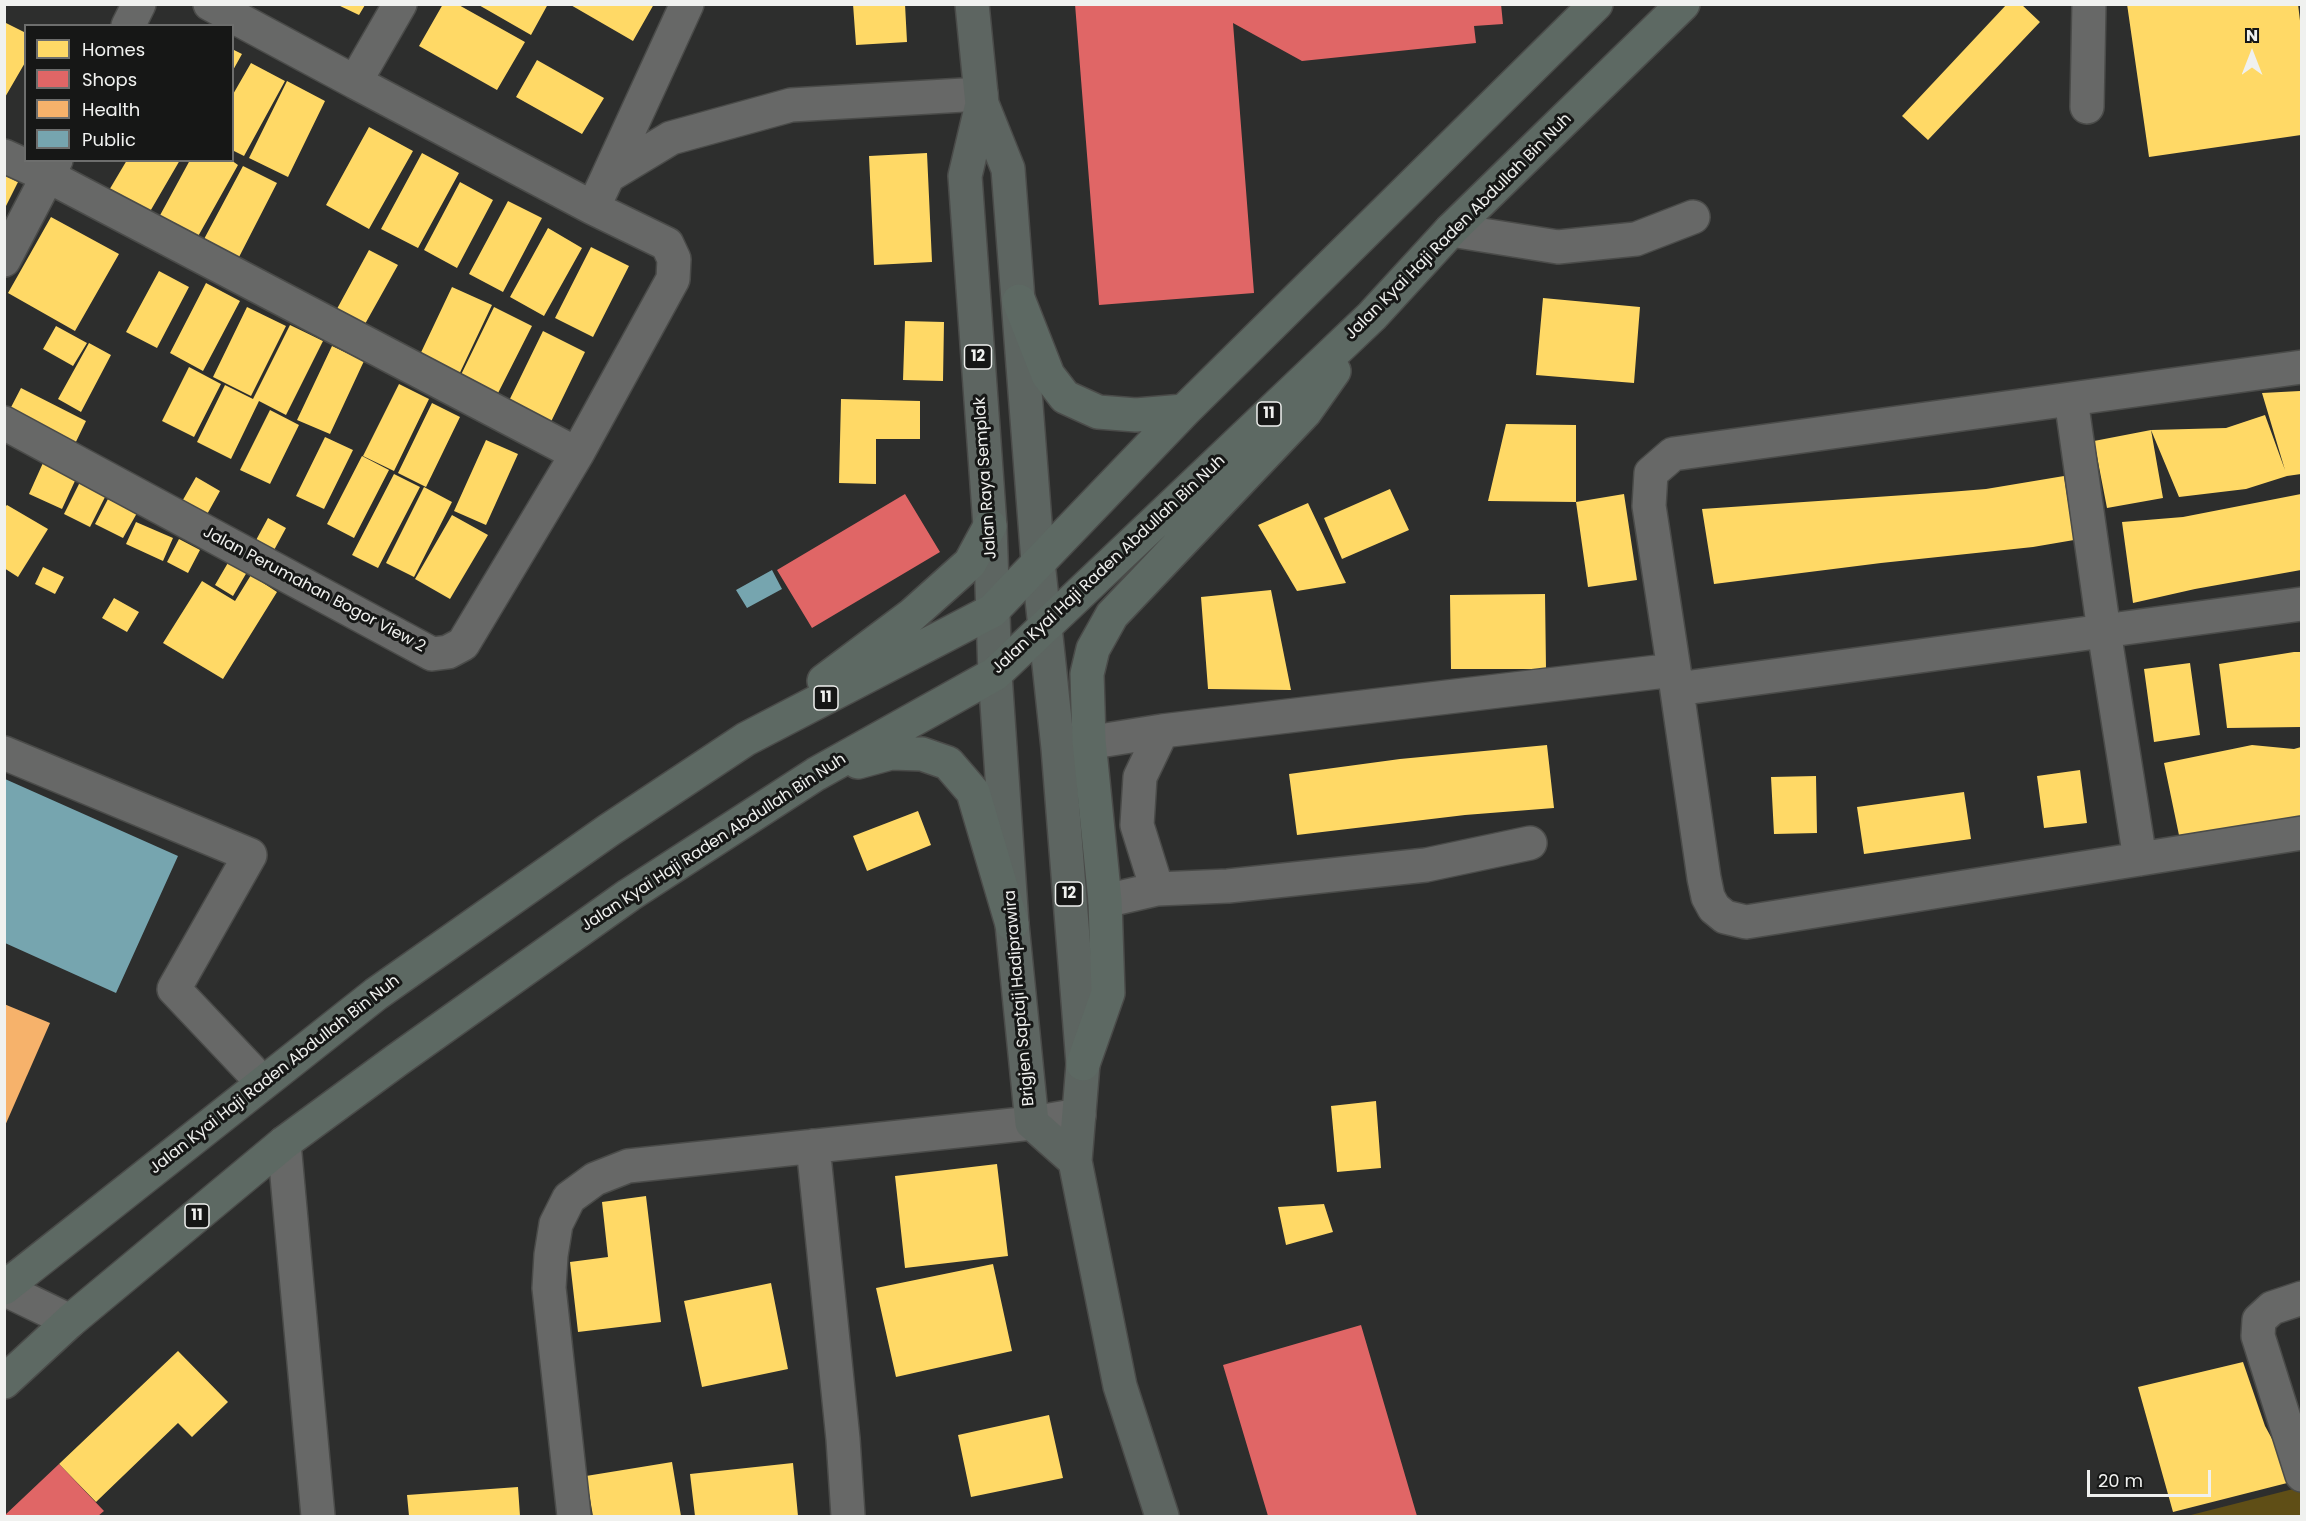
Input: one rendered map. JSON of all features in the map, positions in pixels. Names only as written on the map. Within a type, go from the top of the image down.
[{"type":"highway","name":"Jalan Kyai Haji Raden Abdullah Bin Nuh","points":[[4,1288],[376,994],[609,830],[746,740],[992,611],[1184,411],[1596,4]]},
{"type":"highway","name":"Jalan Kyai Haji Raden Abdullah Bin Nuh","points":[[4,1382],[70,1321],[284,1143],[397,1060],[629,895],[816,774],[995,674],[1372,316],[1451,230],[1683,4]]},
{"type":"highway","name":"12","points":[[1019,301],[1048,375],[1065,397],[1098,412],[1136,415],[1184,411]]},
{"type":"highway","points":[[1083,1064],[1108,993],[1105,901],[1089,741],[1087,674],[1093,650],[1112,615],[1305,412],[1372,316]]},
{"type":"highway","points":[[746,740],[912,615],[970,563],[990,526]]},
{"type":"highway","name":"12","points":[[816,774],[891,753],[922,754],[948,763],[973,792],[1012,924]]},
{"type":"main road","name":"Jalan Raya Semplak","points":[[972,4],[982,99],[1008,169],[1038,562],[1045,626]]},
{"type":"main road","name":"Jalan Raya Semplak","points":[[982,99],[965,176],[990,526],[995,674]]},
{"type":"main road","name":"12","points":[[1045,626],[1058,748],[1083,1064],[1075,1161],[1120,1386],[1162,1516]]},
{"type":"main road","name":"Brigjen Saptaji Hadiprawira","points":[[995,674],[1012,924],[1032,1123],[1075,1161]]},
{"type":"street","points":[[129,24],[139,4]]},
{"type":"street","name":"Jalan Perumahan Bogor View 2","points":[[4,423],[432,654],[448,652],[463,644],[577,454],[673,279],[674,259],[667,244],[593,208],[210,4]]},
{"type":"street","points":[[355,82],[400,4]]},
{"type":"street","points":[[593,208],[687,4]]},
{"type":"street","points":[[2087,107],[2089,4]]},
{"type":"street","points":[[608,176],[671,138],[791,105],[876,100],[982,99]]},
{"type":"street","points":[[4,156],[24,161]]},
{"type":"street","points":[[28,162],[52,168],[577,454]]},
{"type":"street","points":[[4,260],[52,168]]},
{"type":"street","points":[[1451,230],[1558,247],[1636,239],[1693,217]]},
{"type":"street","points":[[2301,367],[1673,454],[1651,473],[1649,506],[1704,878],[1708,897],[1714,908],[1725,917],[1746,922],[2301,833]]},
{"type":"street","points":[[2071,399],[2140,859]]},
{"type":"street","points":[[1058,748],[1162,730],[1675,680],[2104,631],[2301,604]]},
{"type":"street","points":[[1157,889],[1137,825],[1140,777],[1162,730]]},
{"type":"street","points":[[4,753],[250,855],[174,990],[262,1082]]},
{"type":"street","points":[[1105,901],[1157,889],[1228,886],[1426,865],[1530,843]]},
{"type":"street","points":[[574,1516],[549,1288],[556,1224],[569,1198],[595,1179],[628,1166],[1032,1123],[1079,1114]]},
{"type":"street","points":[[284,1143],[318,1516]]},
{"type":"street","points":[[813,1146],[843,1439],[848,1516]]},
{"type":"street","points":[[4,1288],[70,1321]]},
{"type":"street","points":[[2301,1298],[2272,1308],[2259,1320],[2258,1336],[2301,1475]]},
{"type":"shaded area","points":[[2301,1487],[2301,1516],[2187,1516]]},
{"type":"building: Homes","points":[[443,4],[457,4],[525,42],[497,90],[419,46]]},
{"type":"building: Homes","points":[[477,4],[548,4],[531,35]]},
{"type":"building: Homes","points":[[569,4],[654,4],[633,41]]},
{"type":"building: Homes","points":[[853,4],[905,4],[907,42],[856,45]]},
{"type":"building: Homes","points":[[2007,4],[2021,4],[2040,22],[1928,140],[1902,116]]},
{"type":"building: Homes","points":[[2127,4],[2298,4],[2301,29],[2301,135],[2149,157]]},
{"type":"building: Homes","points":[[338,5],[365,5],[359,15]]},
{"type":"building: Homes","points":[[4,22],[24,32],[24,64],[4,99]]},
{"type":"building: Homes","points":[[234,50],[242,54],[234,68]]},
{"type":"building: Homes","points":[[537,60],[604,98],[582,134],[516,97]]},
{"type":"building: Homes","points":[[251,63],[285,81],[244,156],[234,151],[234,93]]},
{"type":"building: Homes","points":[[287,81],[325,101],[288,177],[249,158]]},
{"type":"building: Homes","points":[[369,127],[413,151],[369,229],[326,205]]},
{"type":"building: Homes","points":[[422,153],[459,173],[418,248],[381,229]]},
{"type":"building: Homes","points":[[927,153],[932,262],[874,265],[869,156]]},
{"type":"building: Homes","points":[[126,162],[179,162],[148,215],[108,192]]},
{"type":"building: Homes","points":[[189,162],[234,162],[238,165],[196,240],[158,219]]},
{"type":"building: Homes","points":[[243,166],[277,183],[238,259],[203,241]]},
{"type":"building: Homes","points":[[4,175],[18,182],[4,210]]},
{"type":"building: Homes","points":[[460,182],[493,200],[457,268],[424,250]]},
{"type":"building: Homes","points":[[508,201],[542,218],[503,292],[469,274]]},
{"type":"building: Homes","points":[[51,217],[119,254],[75,331],[8,293]]},
{"type":"building: Homes","points":[[548,228],[582,248],[544,316],[510,297]]},
{"type":"building: Homes","points":[[591,247],[629,266],[593,337],[555,318]]},
{"type":"building: Homes","points":[[369,250],[398,265],[360,333],[332,318]]},
{"type":"building: Homes","points":[[159,271],[189,287],[157,348],[126,332]]},
{"type":"building: Homes","points":[[206,283],[240,301],[203,371],[170,353]]},
{"type":"building: Homes","points":[[452,287],[492,305],[456,381],[416,363]]},
{"type":"building: Homes","points":[[1543,298],[1640,307],[1634,383],[1536,375]]},
{"type":"building: Homes","points":[[247,307],[286,326],[251,396],[213,377]]},
{"type":"building: Homes","points":[[494,307],[532,326],[494,401],[457,383]]},
{"type":"building: Homes","points":[[905,321],[944,322],[943,381],[903,380]]},
{"type":"building: Homes","points":[[290,325],[323,341],[286,415],[259,401],[231,459],[197,442],[225,385],[253,399]]},
{"type":"building: Homes","points":[[56,326],[87,343],[73,366],[43,349]]},
{"type":"building: Homes","points":[[543,331],[585,352],[547,430],[505,409]]},
{"type":"building: Homes","points":[[89,343],[111,355],[81,412],[58,399]]},
{"type":"building: Homes","points":[[332,346],[364,361],[330,434],[297,420]]},
{"type":"building: Homes","points":[[189,367],[221,384],[194,437],[162,421]]},
{"type":"building: Homes","points":[[399,384],[429,399],[394,471],[363,456]]},
{"type":"building: Homes","points":[[21,388],[86,421],[73,448],[7,415]]},
{"type":"building: Homes","points":[[2300,391],[2301,474],[2246,489],[2179,497],[2151,430],[2226,428],[2265,415],[2285,470],[2262,393]]},
{"type":"building: Homes","points":[[841,399],[920,401],[920,439],[876,439],[876,484],[839,483]]},
{"type":"building: Homes","points":[[432,403],[460,417],[426,487],[398,473]]},
{"type":"building: Homes","points":[[270,410],[299,425],[270,484],[240,470]]},
{"type":"building: Homes","points":[[1506,424],[1576,425],[1576,502],[1488,501]]},
{"type":"building: Homes","points":[[2151,430],[2163,498],[2107,508],[2094,441]]},
{"type":"building: Homes","points":[[325,437],[353,450],[324,509],[296,496]]},
{"type":"building: Homes","points":[[486,440],[518,454],[486,525],[454,511]]},
{"type":"building: Homes","points":[[47,454],[80,470],[62,509],[29,494]]},
{"type":"building: Homes","points":[[362,456],[389,470],[354,538],[327,524]]},
{"type":"building: Homes","points":[[394,474],[420,487],[378,568],[352,555]]},
{"type":"building: Homes","points":[[2064,476],[2074,540],[2033,547],[1714,584],[1702,509],[1986,489]]},
{"type":"building: Homes","points":[[196,477],[220,491],[205,518],[180,505]]},
{"type":"building: Homes","points":[[82,478],[108,491],[90,527],[64,514]]},
{"type":"building: Homes","points":[[424,487],[452,502],[414,577],[386,563]]},
{"type":"building: Homes","points":[[1390,489],[1409,530],[1342,559],[1324,518]]},
{"type":"building: Homes","points":[[1624,494],[1637,580],[1588,587],[1576,502]]},
{"type":"building: Homes","points":[[2301,494],[2301,570],[2133,603],[2122,522],[2183,517]]},
{"type":"building: Homes","points":[[108,499],[137,513],[123,538],[95,524]]},
{"type":"building: Homes","points":[[1308,503],[1346,583],[1297,591],[1258,525]]},
{"type":"building: Homes","points":[[7,505],[48,529],[18,577],[4,568],[4,508]]},
{"type":"building: Homes","points":[[452,515],[488,535],[450,599],[415,579]]},
{"type":"building: Homes","points":[[268,518],[286,528],[273,552],[255,542]]},
{"type":"building: Homes","points":[[136,522],[173,538],[163,561],[126,544]]},
{"type":"building: Homes","points":[[179,539],[200,550],[188,573],[167,562]]},
{"type":"building: Homes","points":[[229,561],[247,572],[233,596],[215,585]]},
{"type":"building: Homes","points":[[43,567],[64,577],[55,594],[35,584]]},
{"type":"building: Homes","points":[[251,575],[277,592],[223,679],[163,643],[202,581],[235,601]]},
{"type":"building: Homes","points":[[1271,590],[1291,690],[1208,689],[1201,597]]},
{"type":"building: Homes","points":[[1545,594],[1546,669],[1451,669],[1450,595]]},
{"type":"building: Homes","points":[[114,598],[139,612],[127,632],[102,618]]},
{"type":"building: Homes","points":[[2301,652],[2301,727],[2227,728],[2219,664]]},
{"type":"building: Homes","points":[[2190,663],[2200,735],[2154,742],[2144,669]]},
{"type":"building: Homes","points":[[1547,745],[1554,808],[1465,815],[1297,835],[1289,774],[1400,759]]},
{"type":"building: Homes","points":[[2252,745],[2294,749],[2301,747],[2301,816],[2180,840],[2164,763]]},
{"type":"building: Homes","points":[[2080,770],[2087,823],[2044,828],[2037,776]]},
{"type":"building: Homes","points":[[1816,776],[1817,833],[1774,834],[1771,777]]},
{"type":"building: Homes","points":[[1964,792],[1971,839],[1864,854],[1857,807]]},
{"type":"building: Homes","points":[[918,811],[931,845],[867,871],[853,836]]},
{"type":"building: Homes","points":[[1376,1101],[1381,1168],[1337,1172],[1331,1106]]},
{"type":"building: Homes","points":[[997,1164],[1008,1256],[905,1268],[895,1176]]},
{"type":"building: Homes","points":[[646,1196],[661,1322],[578,1332],[570,1262],[608,1257],[602,1202]]},
{"type":"building: Homes","points":[[1324,1204],[1333,1232],[1286,1245],[1278,1207]]},
{"type":"building: Homes","points":[[993,1264],[1012,1351],[896,1377],[876,1288]]},
{"type":"building: Homes","points":[[771,1283],[788,1369],[702,1387],[684,1301]]},
{"type":"building: Homes","points":[[178,1351],[228,1402],[192,1437],[178,1423],[96,1502],[59,1464]]},
{"type":"building: Homes","points":[[2243,1362],[2265,1426],[2295,1481],[2173,1512],[2138,1387]]},
{"type":"building: Homes","points":[[1049,1415],[1063,1478],[971,1497],[958,1435]]},
{"type":"building: Homes","points":[[672,1462],[681,1516],[593,1516],[586,1476]]},
{"type":"building: Homes","points":[[793,1463],[798,1516],[695,1516],[690,1474]]},
{"type":"building: Homes","points":[[518,1487],[520,1516],[409,1516],[407,1495]]},
{"type":"building: Shops","points":[[1075,4],[1501,4],[1503,24],[1474,26],[1476,43],[1302,61],[1233,23],[1254,293],[1099,305]]},
{"type":"building: Shops","points":[[905,494],[940,552],[812,628],[777,570]]},
{"type":"building: Shops","points":[[1361,1325],[1417,1516],[1268,1516],[1223,1365]]},
{"type":"building: Shops","points":[[59,1464],[104,1511],[98,1516],[4,1516]]},
{"type":"building: Health","points":[[4,1004],[50,1023],[4,1128]]},
{"type":"building: Public","points":[[772,570],[782,589],[747,608],[736,590]]},
{"type":"building: Public","points":[[5,779],[178,856],[116,993],[5,943]]}]
